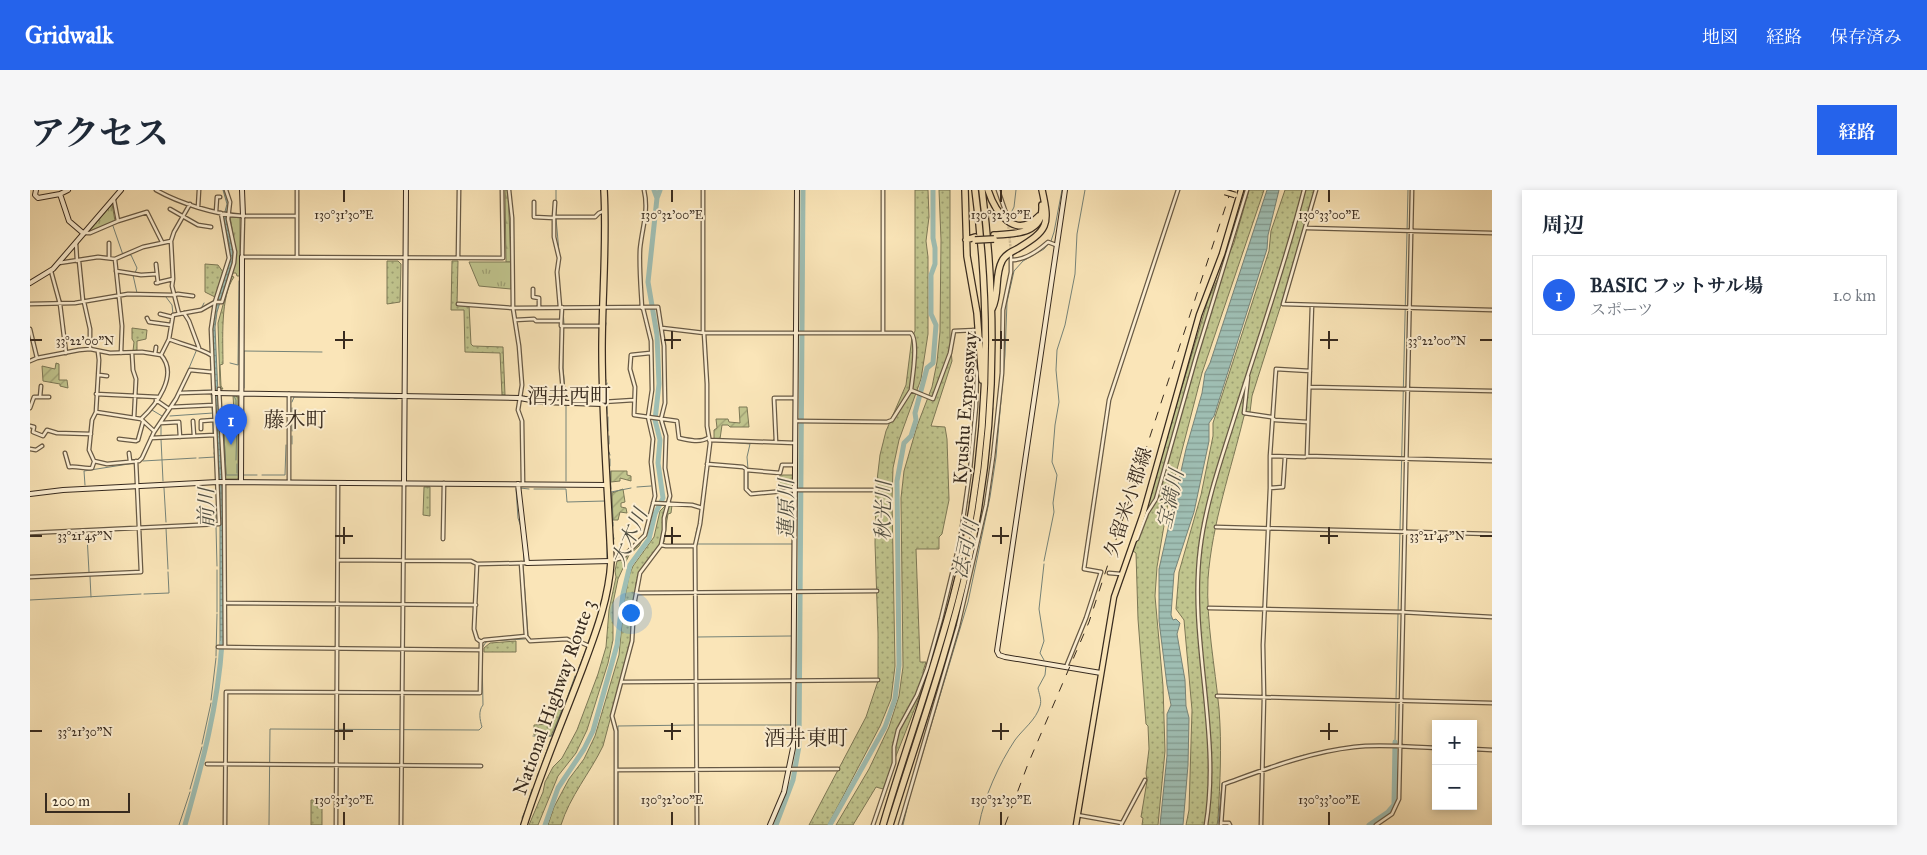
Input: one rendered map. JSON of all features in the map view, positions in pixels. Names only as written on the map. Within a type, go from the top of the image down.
[{"type":"highway","name":"National Highway Route 3","points":[[524,825],[590,647],[604,606],[609,584],[611,560],[603,403],[602,326],[604,190]]},
{"type":"highway","points":[[965,190],[966,256],[977,313],[980,344],[979,408]]},
{"type":"highway","name":"Kyushu Expressway","points":[[882,825],[928,683],[953,597],[974,492],[979,408],[986,352],[984,286],[975,190]]},
{"type":"highway","name":"Kyushu Expressway","points":[[890,825],[948,638],[968,562],[980,494],[992,381],[989,250],[982,190]]},
{"type":"highway","points":[[988,190],[999,214],[1014,224],[1026,225],[1038,218],[1042,210]]},
{"type":"highway","points":[[994,237],[1028,231],[1039,221],[1042,210],[1041,190]]},
{"type":"highway","points":[[991,311],[996,303],[997,274],[1001,262],[1008,254],[1032,241],[1042,231],[1046,220],[1041,190]]},
{"type":"highway","points":[[966,240],[1029,234],[1043,220],[1044,201]]},
{"type":"main road","name":"久留米小郡線","points":[[1076,825],[1114,597],[1143,514],[1199,315],[1222,254],[1237,195],[1241,190]]},
{"type":"main road","points":[[1223,191],[1237,195]]},
{"type":"street","points":[[36,190],[35,194],[38,198],[60,194],[68,190]]},
{"type":"street","points":[[30,283],[51,270],[58,263],[121,190]]},
{"type":"street","points":[[156,190],[198,207],[225,214],[297,216]]},
{"type":"street","points":[[198,207],[199,190]]},
{"type":"street","points":[[225,647],[226,603],[216,392],[211,355],[211,323],[229,258],[225,214],[230,202],[226,190]]},
{"type":"street","points":[[241,482],[242,190]]},
{"type":"street","points":[[297,190],[297,257]]},
{"type":"street","points":[[401,825],[406,190]]},
{"type":"street","points":[[458,258],[459,190]]},
{"type":"street","points":[[242,257],[503,258],[502,190]]},
{"type":"street","points":[[509,190],[512,218],[513,308],[520,346],[522,385],[518,410],[522,421],[523,484]]},
{"type":"street","points":[[338,560],[471,561],[476,564],[611,560],[622,558],[645,534],[654,503],[655,492],[651,469],[653,439],[648,418],[652,390],[651,341],[643,308],[640,265],[640,247],[646,218],[644,190]]},
{"type":"street","points":[[697,825],[695,546],[702,508],[709,439],[703,333],[703,190]]},
{"type":"street","points":[[770,825],[784,792],[794,748],[798,190]]},
{"type":"street","points":[[882,333],[883,190]]},
{"type":"street","points":[[998,190],[1007,216]]},
{"type":"street","points":[[1065,190],[997,651],[999,655],[1005,657],[1101,673]]},
{"type":"street","points":[[1066,667],[1086,618],[1101,572],[1084,569],[1109,400],[1178,190]]},
{"type":"street","points":[[1133,542],[1137,539],[1147,513],[1156,499],[1196,357],[1248,190]]},
{"type":"street","points":[[1206,825],[1209,800],[1209,746],[1197,607],[1197,577],[1201,540],[1207,512],[1248,373],[1292,237],[1304,190]]},
{"type":"street","points":[[1316,190],[1282,304],[1492,310]]},
{"type":"street","points":[[1376,825],[1392,814],[1397,805],[1407,307],[1412,190]]},
{"type":"street","points":[[60,194],[69,221],[84,233],[90,233],[118,221],[147,212],[162,242]]},
{"type":"street","points":[[216,212],[217,197],[220,197]]},
{"type":"street","points":[[114,198],[118,221]]},
{"type":"street","points":[[534,202],[534,218],[595,218],[599,213],[605,211]]},
{"type":"street","points":[[554,202],[554,236],[558,258],[557,272],[562,326],[561,368],[564,403]]},
{"type":"street","points":[[179,314],[172,286],[171,240],[190,204]]},
{"type":"street","points":[[170,209],[198,225],[211,227]]},
{"type":"street","points":[[160,314],[173,317],[201,310],[217,302],[222,302],[235,256],[225,214]]},
{"type":"street","points":[[1306,228],[1492,233]]},
{"type":"street","points":[[58,263],[98,257],[115,259],[171,240]]},
{"type":"street","points":[[76,242],[84,302],[90,329],[90,349]]},
{"type":"street","points":[[900,825],[907,792],[966,599],[993,457],[996,409],[1002,373],[1005,297],[1012,258],[1020,259],[1033,253],[1048,242],[1056,245]]},
{"type":"street","points":[[109,243],[109,258]]},
{"type":"street","points":[[115,259],[122,326],[121,353]]},
{"type":"street","points":[[156,264],[157,283],[173,280]]},
{"type":"street","points":[[51,270],[60,304],[66,353]]},
{"type":"street","points":[[116,271],[141,275],[157,274]]},
{"type":"street","points":[[533,289],[533,297],[539,298],[540,307]]},
{"type":"street","points":[[30,304],[84,302],[128,294],[178,294],[192,296]]},
{"type":"street","points":[[458,304],[513,308],[658,307],[662,328],[665,403],[661,419],[667,442],[665,460],[670,490],[661,545],[640,573],[636,593],[632,641],[612,716],[616,728],[616,825]]},
{"type":"street","points":[[1307,456],[1312,305]]},
{"type":"street","points":[[184,313],[199,348]]},
{"type":"street","points":[[161,355],[169,339],[173,317]]},
{"type":"street","points":[[147,318],[150,322],[171,325]]},
{"type":"street","points":[[515,320],[561,321]]},
{"type":"street","points":[[562,326],[602,326]]},
{"type":"street","points":[[662,328],[703,333],[911,333],[914,337],[912,391],[892,420],[887,422],[797,421]]},
{"type":"street","points":[[30,329],[37,358]]},
{"type":"street","points":[[873,825],[888,786],[894,763],[894,747],[898,730],[917,695],[928,669],[952,577],[967,502],[979,408],[975,330],[954,331],[950,353],[932,399],[912,391]]},
{"type":"street","points":[[169,339],[187,346],[199,348],[211,355]]},
{"type":"street","points":[[154,354],[156,346]]},
{"type":"street","points":[[30,361],[37,358],[90,349],[98,352],[142,352],[161,355],[166,362],[166,384],[151,410],[142,420],[138,440],[119,439]]},
{"type":"street","points":[[65,454],[69,467],[92,468],[94,461],[89,450],[92,420],[96,412],[98,352]]},
{"type":"street","points":[[132,352],[133,370],[136,379],[134,418]]},
{"type":"street","points":[[651,353],[632,355],[630,369],[635,386],[634,415],[677,421],[679,438],[697,441],[709,439],[747,443],[776,442],[796,444]]},
{"type":"street","points":[[1261,825],[1264,697],[1263,645],[1270,456],[1276,369],[1310,371]]},
{"type":"street","points":[[94,461],[103,464],[130,462],[142,458],[154,432],[180,393],[190,370],[212,372]]},
{"type":"street","points":[[1248,373],[1244,413],[1272,419],[1307,422]]},
{"type":"street","points":[[98,375],[107,376]]},
{"type":"street","points":[[40,398],[41,386]]},
{"type":"street","points":[[1310,387],[1492,391]]},
{"type":"street","points":[[30,533],[218,524],[220,482],[214,420],[216,392]]},
{"type":"street","points":[[180,393],[216,392],[520,398],[541,402],[564,403],[603,403],[634,400]]},
{"type":"street","points":[[96,394],[158,396]]},
{"type":"street","points":[[289,394],[289,482]]},
{"type":"street","points":[[30,408],[34,398],[49,397]]},
{"type":"street","points":[[776,442],[774,398],[797,398]]},
{"type":"street","points":[[156,400],[170,408],[214,405]]},
{"type":"street","points":[[96,412],[142,420],[154,432]]},
{"type":"street","points":[[201,429],[201,421],[214,420]]},
{"type":"street","points":[[193,421],[194,436]]},
{"type":"street","points":[[161,423],[179,422],[180,437]]},
{"type":"street","points":[[30,426],[34,427],[34,432],[42,436],[47,430],[57,433],[91,434]]},
{"type":"street","points":[[151,438],[215,435]]},
{"type":"street","points":[[30,449],[36,450],[42,446]]},
{"type":"street","points":[[129,453],[130,462]]},
{"type":"street","points":[[1270,456],[1492,461]]},
{"type":"street","points":[[1270,488],[1283,487],[1285,456]]},
{"type":"street","points":[[121,458],[122,462]]},
{"type":"street","points":[[30,577],[141,572],[136,461]]},
{"type":"street","points":[[707,464],[738,466],[746,470],[780,473],[782,465],[796,464]]},
{"type":"street","points":[[746,470],[746,489],[751,494],[796,490],[877,490]]},
{"type":"street","points":[[30,494],[220,482],[607,485]]},
{"type":"street","points":[[336,825],[338,483]]},
{"type":"street","points":[[443,539],[444,484]]},
{"type":"street","points":[[518,484],[527,563]]},
{"type":"street","points":[[654,503],[692,505],[702,508]]},
{"type":"street","points":[[1216,527],[1492,534]]},
{"type":"street","points":[[661,545],[695,546]]},
{"type":"street","points":[[521,563],[527,638]]},
{"type":"street","points":[[476,564],[474,629],[477,639],[481,642]]},
{"type":"street","points":[[1109,573],[1121,574]]},
{"type":"street","points":[[636,593],[877,591]]},
{"type":"street","points":[[226,603],[476,605]]},
{"type":"street","points":[[1209,608],[1401,612],[1492,617]]},
{"type":"street","points":[[481,642],[484,640],[527,638],[530,641],[567,639],[590,647]]},
{"type":"street","points":[[225,825],[226,692],[480,693],[481,642]]},
{"type":"street","points":[[218,647],[480,650]]},
{"type":"street","points":[[622,682],[878,680]]},
{"type":"street","points":[[1217,696],[1492,703]]},
{"type":"street","points":[[1230,825],[1229,823],[1221,824],[1224,784],[1311,755],[1351,747],[1432,748]]},
{"type":"street","points":[[1477,749],[1492,750]]},
{"type":"street","points":[[207,764],[481,766]]},
{"type":"street","points":[[616,770],[838,769]]},
{"type":"street","points":[[1077,815],[1121,824],[1145,780]]},
{"type":"green space","points":[[505,190],[508,190],[511,262],[506,262]]},
{"type":"green space","points":[[915,190],[928,190],[929,217],[926,241],[928,257],[928,334],[921,379],[899,440],[893,468],[895,666],[891,699],[880,726],[828,825],[809,825],[866,717],[878,681],[875,543],[876,489],[880,455],[886,431],[906,385],[912,337],[915,331]]},
{"type":"green space","points":[[939,190],[950,190],[950,339],[952,361],[931,426],[945,427],[949,500],[942,534],[939,537],[939,549],[916,549],[920,662],[926,662],[923,671],[926,675],[883,789],[876,787],[853,825],[836,825],[869,769],[889,727],[899,696],[903,667],[901,498],[904,471],[917,426],[932,387],[937,362],[940,332],[941,240]]},
{"type":"green space","points":[[1249,190],[1264,190],[1202,373],[1167,508],[1157,567],[1155,596],[1163,686],[1165,751],[1158,825],[1142,825],[1143,818],[1141,817],[1147,781],[1149,749],[1138,619],[1136,553],[1133,551],[1208,300],[1234,243]]},
{"type":"green space","points":[[1285,190],[1315,190],[1252,396],[1250,412],[1244,416],[1218,517],[1210,558],[1208,611],[1219,709],[1220,737],[1218,819],[1217,825],[1186,825],[1189,810],[1192,710],[1184,620],[1176,609],[1179,572],[1201,495],[1213,436],[1213,423],[1269,251],[1271,231]]},
{"type":"green space","points":[[112,204],[115,221],[90,231],[90,230]]},
{"type":"green space","points":[[230,217],[240,217],[240,276],[232,273],[236,252]]},
{"type":"green space","points":[[387,261],[398,261],[401,264],[400,302],[387,304]]},
{"type":"green space","points":[[452,261],[458,261],[457,305],[469,305],[471,344],[473,346],[503,347],[505,395],[502,395],[500,353],[465,352],[464,310],[451,310]]},
{"type":"green space","points":[[469,262],[511,262],[511,289],[479,286]]},
{"type":"green space","points":[[205,264],[218,265],[223,272],[215,297],[205,292]]},
{"type":"green space","points":[[231,276],[234,277],[226,295],[224,307],[223,364],[220,365],[221,386],[223,389],[221,389],[218,323]]},
{"type":"green space","points":[[132,328],[147,330],[146,339],[137,341],[137,350],[133,351],[134,342],[132,339]]},
{"type":"green space","points":[[56,363],[59,364],[59,380],[67,380],[68,388],[60,386],[60,384],[43,381],[42,366],[55,369]]},
{"type":"green space","points":[[233,395],[238,397],[238,415],[223,416],[226,474],[224,475],[222,414],[234,413]]},
{"type":"green space","points":[[739,407],[747,407],[749,427],[722,425],[720,439],[714,439],[714,430],[717,428],[716,419],[728,419],[729,422],[740,423]]},
{"type":"green space","points":[[223,415],[238,415],[237,479],[224,479],[226,474]]},
{"type":"green space","points":[[611,471],[627,471],[627,475],[631,476],[631,481],[620,478],[620,481],[611,482]]},
{"type":"green space","points":[[780,475],[795,475],[795,487],[778,491],[777,486]]},
{"type":"green space","points":[[424,487],[430,487],[430,516],[423,515]]},
{"type":"green space","points":[[623,489],[625,502],[621,503],[621,507],[626,508],[627,513],[620,512],[618,520],[613,520],[612,493]]},
{"type":"green space","points":[[672,505],[671,513],[668,514],[664,542],[660,544],[640,571],[636,583],[631,641],[603,746],[575,794],[561,825],[548,825],[554,807],[569,779],[584,759],[595,736],[619,655],[624,602],[629,576],[633,566],[654,537],[660,511],[665,506]]},
{"type":"green space","points":[[645,535],[639,546],[629,555],[618,579],[613,603],[613,640],[608,663],[587,730],[576,753],[558,776],[538,825],[529,825],[543,792],[545,782],[553,767],[562,758],[577,730],[598,674],[606,647],[609,610],[616,577],[617,561],[628,553]]},
{"type":"green space","points":[[516,641],[516,652],[484,652],[484,648],[490,643]]},
{"type":"green space","points":[[553,709],[562,710],[551,736],[534,735],[534,725],[553,724]]},
{"type":"green space","points":[[311,800],[322,800],[322,825],[311,825]]},
{"type":"water","points":[[223,190],[225,190],[229,202],[226,217],[233,251],[233,261],[217,312],[215,327],[222,484],[224,627],[223,646],[220,646],[220,492],[212,330],[215,309],[230,258],[229,243],[223,219],[227,204]]},
{"type":"water","points":[[1267,190],[1279,190],[1268,235],[1267,249],[1214,416],[1209,423],[1209,441],[1194,512],[1174,573],[1171,615],[1173,620],[1176,619],[1180,623],[1177,634],[1189,718],[1188,765],[1183,825],[1160,825],[1167,756],[1167,714],[1171,705],[1159,621],[1159,569],[1186,449],[1202,393],[1205,373],[1210,363]]},
{"type":"waterway","points":[[556,190],[556,215]]},
{"type":"waterway","name":"大木川","points":[[545,825],[558,788],[584,749],[593,731],[617,645],[623,594],[630,565],[649,539],[655,514],[663,498],[658,463],[660,440],[655,420],[659,384],[657,335],[648,282],[657,198],[654,190]]},
{"type":"waterway","name":"大木川","points":[[657,198],[660,190]]},
{"type":"waterway","name":"蓮原川","points":[[776,825],[793,780],[799,746],[803,190]]},
{"type":"waterway","name":"秋光川","points":[[830,825],[885,727],[895,699],[899,665],[897,481],[904,443],[911,436],[927,368],[933,363],[936,325],[931,314],[931,275],[935,264],[933,190]]},
{"type":"waterway","points":[[1009,217],[1014,207],[1016,190]]},
{"type":"waterway","name":"法司川","points":[[918,769],[968,602],[990,497],[996,457],[1005,355],[1007,302],[1014,271],[1023,261],[1044,249],[1051,241],[1062,190]]},
{"type":"waterway","points":[[1044,561],[1054,512],[1053,503],[1057,475],[1052,462],[1059,402],[1056,370],[1057,350],[1065,325],[1075,274],[1077,234],[1085,190]]},
{"type":"waterway","points":[[1395,742],[1408,190]]},
{"type":"waterway","points":[[556,218],[559,252]]},
{"type":"waterway","points":[[113,226],[123,255]]},
{"type":"waterway","points":[[130,255],[137,268],[135,273]]},
{"type":"waterway","points":[[558,271],[561,304]]},
{"type":"waterway","points":[[133,275],[137,293]]},
{"type":"waterway","points":[[230,363],[238,365],[239,281]]},
{"type":"waterway","points":[[166,297],[172,305],[173,314]]},
{"type":"waterway","points":[[201,309],[204,303]]},
{"type":"waterway","points":[[563,309],[564,324]]},
{"type":"waterway","points":[[605,330],[606,323]]},
{"type":"waterway","points":[[563,328],[563,368],[566,401]]},
{"type":"waterway","points":[[605,334],[605,346]]},
{"type":"waterway","points":[[187,373],[197,349]]},
{"type":"waterway","points":[[605,349],[605,370]]},
{"type":"waterway","points":[[244,388],[244,351],[322,352]]},
{"type":"waterway","points":[[605,376],[606,381]]},
{"type":"waterway","points":[[607,383],[607,399]]},
{"type":"waterway","points":[[188,391],[211,390]]},
{"type":"waterway","points":[[211,394],[212,403]]},
{"type":"waterway","points":[[226,474],[223,415],[236,414],[236,400],[234,396]]},
{"type":"waterway","points":[[524,396],[530,398]]},
{"type":"waterway","points":[[292,402],[294,397],[326,397]]},
{"type":"waterway","points":[[332,397],[349,398]]},
{"type":"waterway","points":[[354,398],[397,399]]},
{"type":"waterway","points":[[536,399],[554,401]]},
{"type":"waterway","points":[[607,403],[607,414]]},
{"type":"waterway","points":[[566,406],[566,481]]},
{"type":"waterway","points":[[212,408],[213,418]]},
{"type":"waterway","points":[[292,408],[292,431]]},
{"type":"waterway","points":[[152,410],[162,416]]},
{"type":"waterway","points":[[170,416],[213,413]]},
{"type":"waterway","points":[[608,417],[608,431]]},
{"type":"waterway","points":[[236,460],[237,418]]},
{"type":"waterway","points":[[213,422],[213,433]]},
{"type":"waterway","points":[[161,426],[161,437]]},
{"type":"waterway","points":[[292,436],[292,444]]},
{"type":"waterway","points":[[609,436],[609,444]]},
{"type":"waterway","points":[[214,437],[214,448]]},
{"type":"waterway","points":[[161,439],[163,481]]},
{"type":"waterway","points":[[730,442],[750,444],[747,457],[748,469]]},
{"type":"waterway","points":[[262,475],[285,475],[286,445]]},
{"type":"waterway","points":[[199,458],[215,457],[214,453]]},
{"type":"waterway","points":[[143,461],[196,458]]},
{"type":"waterway","points":[[610,459],[610,466]]},
{"type":"waterway","points":[[215,460],[216,477]]},
{"type":"waterway","points":[[85,485],[84,471],[135,463]]},
{"type":"waterway","points":[[237,464],[237,473]]},
{"type":"waterway","points":[[610,471],[611,489]]},
{"type":"waterway","points":[[748,472],[748,488],[751,493],[756,492]]},
{"type":"waterway","points":[[225,475],[238,475]]},
{"type":"waterway","points":[[244,475],[257,475]]},
{"type":"waterway","points":[[637,487],[651,486]]},
{"type":"waterway","points":[[164,488],[166,522]]},
{"type":"waterway","points":[[520,488],[529,489]]},
{"type":"waterway","points":[[613,520],[611,492],[631,488]]},
{"type":"waterway","points":[[516,489],[518,518],[522,530]]},
{"type":"waterway","points":[[534,489],[566,489],[567,502],[605,501],[606,514]]},
{"type":"waterway","name":"前川","points":[[216,506],[217,501]]},
{"type":"waterway","points":[[216,511],[216,522]]},
{"type":"waterway","points":[[216,526],[217,566]]},
{"type":"waterway","points":[[166,528],[168,569]]},
{"type":"waterway","points":[[679,545],[694,545],[697,528]]},
{"type":"waterway","points":[[613,534],[614,539]]},
{"type":"waterway","points":[[87,535],[89,572]]},
{"type":"waterway","points":[[607,543],[607,559]]},
{"type":"waterway","points":[[523,544],[524,561]]},
{"type":"waterway","points":[[697,544],[793,544]]},
{"type":"waterway","points":[[1044,564],[1039,609],[1044,641],[1040,653],[1044,660]]},
{"type":"waterway","points":[[482,648],[486,642],[525,639],[528,636],[523,566]]},
{"type":"waterway","points":[[217,570],[217,612]]},
{"type":"waterway","points":[[144,594],[169,593],[168,572]]},
{"type":"waterway","points":[[90,576],[91,597]]},
{"type":"waterway","points":[[30,600],[141,594]]},
{"type":"waterway","points":[[216,656],[217,614]]},
{"type":"waterway","points":[[697,637],[791,636]]},
{"type":"waterway","points":[[588,643],[590,638]]},
{"type":"waterway","name":"前川","points":[[185,825],[213,712],[222,643]]},
{"type":"waterway","points":[[578,670],[587,647]]},
{"type":"waterway","points":[[269,825],[270,729],[479,730],[482,727],[480,713],[483,705],[482,657]]},
{"type":"waterway","points":[[211,700],[216,658]]},
{"type":"waterway","points":[[979,825],[988,792],[1003,759],[1038,711],[1041,702],[1038,688],[1045,675],[1046,666]]},
{"type":"waterway","points":[[565,704],[575,676]]},
{"type":"waterway","points":[[202,744],[211,703]]},
{"type":"waterway","points":[[533,736],[552,736],[562,710]]},
{"type":"waterway","points":[[618,768],[618,726],[695,725]]},
{"type":"waterway","points":[[698,725],[792,725]]},
{"type":"waterway","points":[[542,764],[551,739]]},
{"type":"waterway","points":[[1369,825],[1388,812],[1394,805],[1395,742]]},
{"type":"waterway","points":[[190,789],[202,747]]},
{"type":"waterway","points":[[1264,768],[1304,755]]},
{"type":"waterway","points":[[537,776],[540,770]]},
{"type":"waterway","points":[[1218,825],[1222,783],[1260,770]]},
{"type":"waterway","points":[[618,772],[618,825]]},
{"type":"waterway","name":"法司川","points":[[903,825],[912,787]]},
{"type":"waterway","points":[[527,805],[532,789]]},
{"type":"waterway","points":[[179,825],[190,792]]},
{"type":"waterway","points":[[522,818],[525,811]]},
{"type":"tunnel","points":[[1008,223],[1011,252]]},
{"type":"tunnel","points":[[979,407],[994,409]]},
{"type":"tunnel","points":[[968,502],[983,505]]},
{"type":"railway","points":[[1005,825],[1028,764],[1089,622],[1231,190]]},
{"type":"place","name":"BASIC フットサル場","points":[[231,445]]},
{"type":"district","name":"酒井西町","points":[[569,396]]},
{"type":"district","name":"藤木町","points":[[295,420]]},
{"type":"district","name":"酒井東町","points":[[806,738]]},
{"type":"water label","name":"宝満川","points":[[1170,499]]}]
